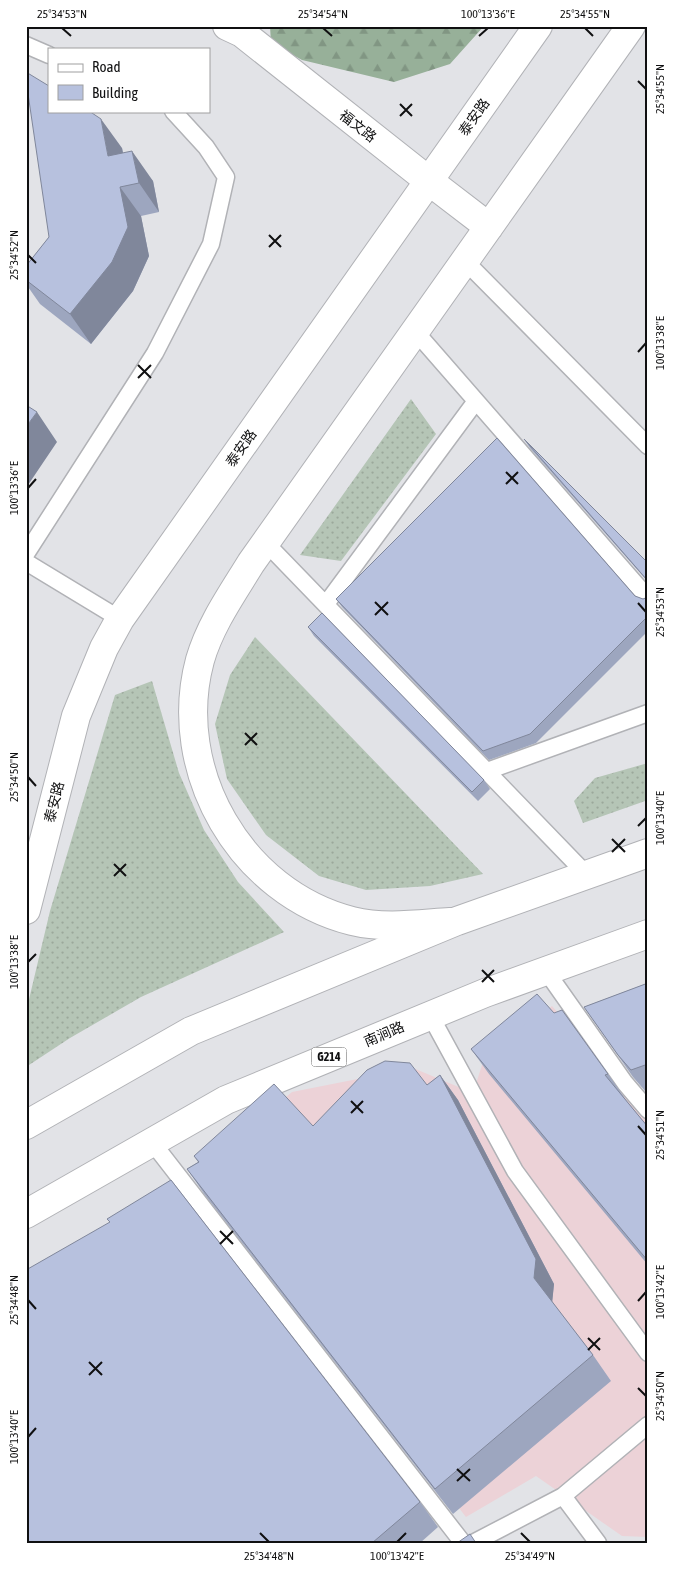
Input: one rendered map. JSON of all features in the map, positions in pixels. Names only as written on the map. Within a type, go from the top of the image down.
[{"type":"main road","name":"福文路","points":[[228,26],[242,33],[428,181],[489,227]]},
{"type":"main road","name":"泰安路","points":[[26,910],[76,716],[104,648],[120,619],[538,26]]},
{"type":"main road","points":[[457,921],[412,925],[366,923],[346,919],[317,910],[288,892],[252,861],[226,827],[213,804],[200,765],[194,732],[194,708],[200,661],[208,639],[228,600],[265,542],[631,26]]},
{"type":"main road","points":[[26,1125],[191,1031],[457,921],[648,853]]},
{"type":"main road","name":"南涧路","points":[[26,1214],[226,1100],[485,993],[648,934]]},
{"type":"lane","points":[[26,45],[48,55]]},
{"type":"lane","points":[[26,554],[155,353],[211,244],[226,177],[206,147],[174,112]]},
{"type":"lane","points":[[465,261],[648,446]]},
{"type":"lane","points":[[415,331],[648,598]]},
{"type":"lane","points":[[326,604],[476,402]]},
{"type":"lane","points":[[265,542],[587,875]]},
{"type":"lane","points":[[26,562],[120,619]]},
{"type":"lane","points":[[486,771],[648,713]]},
{"type":"lane","points":[[546,971],[625,1083],[648,1110]]},
{"type":"lane","points":[[430,1015],[515,1171],[648,1353]]},
{"type":"lane","points":[[152,1142],[463,1543]]},
{"type":"lane","points":[[473,1543],[563,1496],[648,1425]]},
{"type":"lane","points":[[563,1496],[598,1543]]},
{"type":"shaded area","points":[[552,1006],[648,1118],[648,1537],[622,1536],[536,1476],[466,1517],[196,1172],[292,1092],[413,1068],[473,1093],[483,1062]]},
{"type":"green space","points":[[270,26],[377,26],[378,29],[403,28],[405,26],[484,26],[450,64],[394,82],[302,60],[271,43]]},
{"type":"green space","points":[[411,399],[436,434],[341,561],[300,555]]},
{"type":"green space","points":[[255,637],[483,874],[430,886],[366,890],[319,876],[266,835],[227,779],[215,724],[230,675]]},
{"type":"green space","points":[[152,681],[179,773],[204,830],[238,882],[284,932],[141,997],[70,1038],[26,1067],[26,1012],[50,911],[115,695]]},
{"type":"green space","points":[[648,763],[648,800],[583,823],[574,801],[595,778]]},
{"type":"building","points":[[26,72],[48,85],[48,112],[90,112],[101,119],[108,156],[132,151],[139,183],[120,187],[128,227],[112,262],[70,314],[26,280],[26,266],[49,237]]},
{"type":"building","points":[[26,405],[37,412],[26,427]]},
{"type":"building","points":[[497,438],[635,596],[643,599],[648,597],[648,616],[530,734],[483,751],[336,599]]},
{"type":"building","points":[[524,439],[648,563],[648,581]]},
{"type":"building","points":[[322,613],[484,780],[472,792],[308,627]]},
{"type":"building","points":[[648,983],[648,1064],[631,1070],[584,1007]]},
{"type":"building","points":[[537,994],[554,1013],[562,1010],[608,1074],[605,1075],[648,1127],[648,1261],[471,1049]]},
{"type":"building","points":[[385,1061],[410,1063],[427,1085],[440,1075],[536,1259],[534,1278],[593,1355],[435,1489],[187,1169],[199,1162],[194,1156],[274,1084],[313,1126],[367,1070]]},
{"type":"building","points":[[171,1180],[420,1502],[372,1543],[26,1543],[26,1270],[110,1222],[107,1219]]},
{"type":"building","points":[[470,1534],[476,1543],[457,1543]]}]
